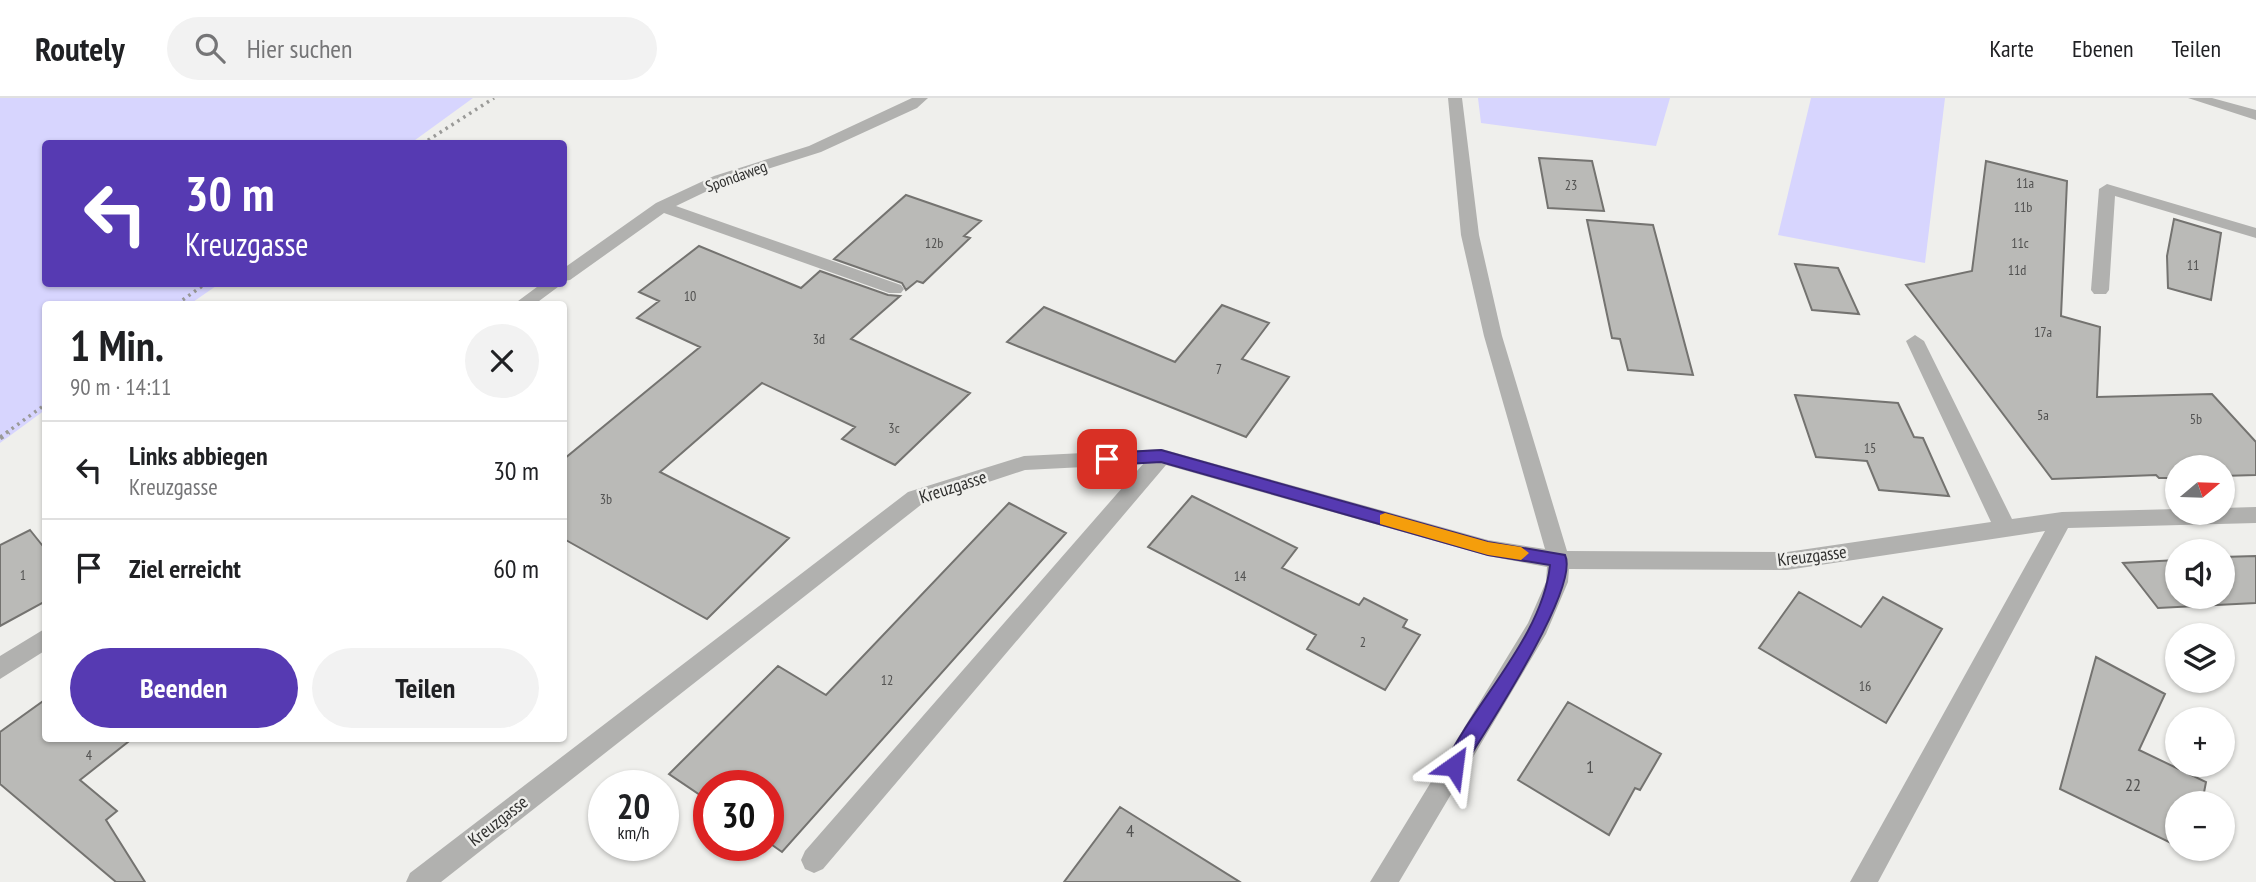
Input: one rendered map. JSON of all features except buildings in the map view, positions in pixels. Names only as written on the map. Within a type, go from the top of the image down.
[{"type":"street","name":"Spondaweg","points":[[567,274],[662,207],[720,179],[815,149],[912,105],[921,98]]},
{"type":"street","points":[[1384,882],[1538,627],[1557,582],[1559,560],[1493,335],[1470,235],[1455,98]]},
{"type":"street","points":[[2195,98],[2256,114]]},
{"type":"street","points":[[2100,290],[2107,189],[2256,233]]},
{"type":"street","points":[[662,207],[895,289]]},
{"type":"street","points":[[528,301],[548,287]]},
{"type":"street","points":[[1915,341],[2005,528]]},
{"type":"street","points":[[814,860],[1161,456]]},
{"type":"street","name":"Kreuzgasse","points":[[420,882],[915,498],[1024,463],[1161,456],[1488,548],[1559,560],[1787,561],[2062,520],[2256,515]]},
{"type":"street","points":[[1864,882],[2062,520]]},
{"type":"street","points":[[0,668],[42,640]]},
{"type":"path","points":[[428,140],[494,98]]},
{"type":"path","points":[[181,301],[201,287]]},
{"type":"path","points":[[0,438],[42,407]]},
{"type":"shaded area","points":[[0,98],[473,98],[415,140],[42,140],[42,287],[215,287],[194,301],[42,301],[42,412],[0,443]]},
{"type":"shaded area","points":[[1478,98],[1670,98],[1656,146],[1481,123]]},
{"type":"shaded area","points":[[1811,98],[1945,98],[1925,263],[1778,235]]},
{"type":"slow traffic","points":[[1385,519],[1488,548],[1521,553]]},
{"type":"route","points":[[1107,459],[1161,456],[1488,548],[1559,560],[1557,582],[1538,627],[1454,766]]}]
